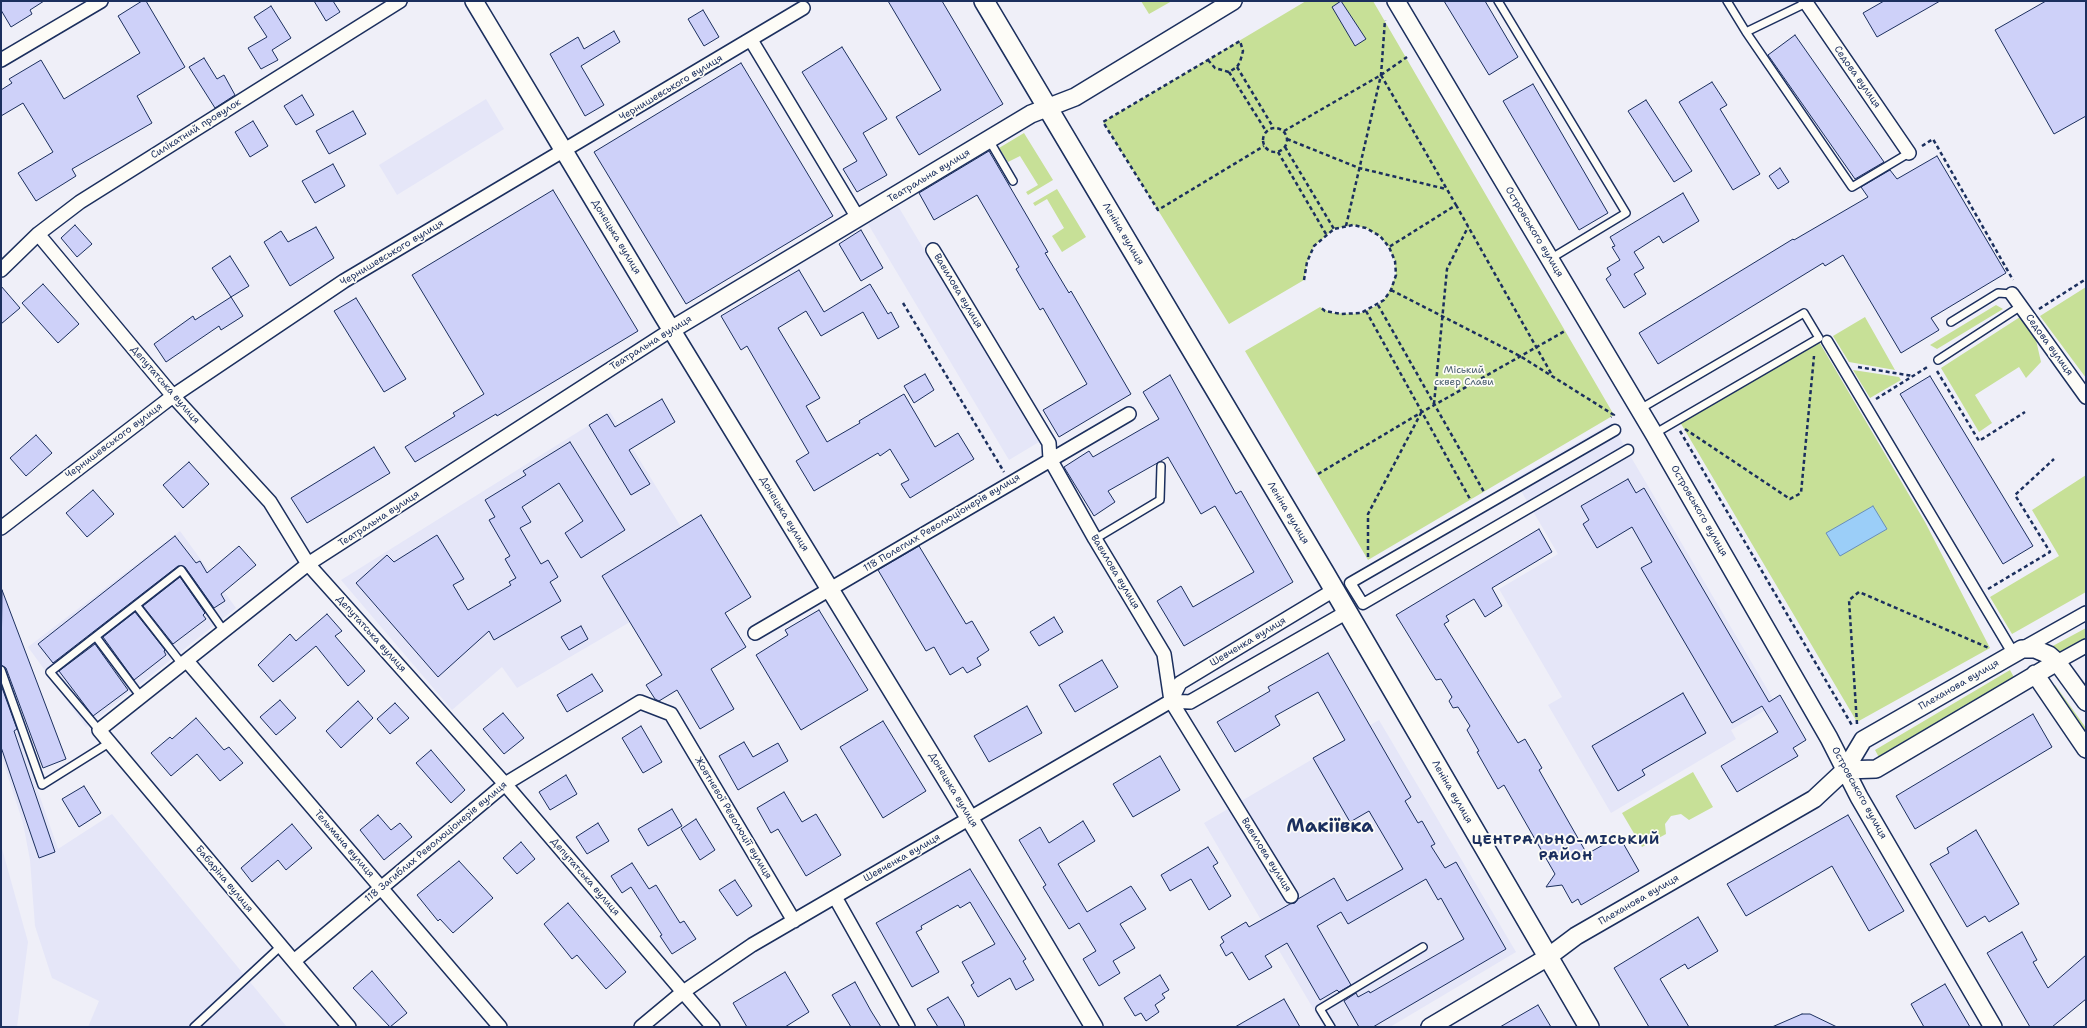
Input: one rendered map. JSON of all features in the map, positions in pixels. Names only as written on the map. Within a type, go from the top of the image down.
[{"type":"main road","name":"Леніна вулиця","points":[[984,1],[1347,612],[1589,1027]]},
{"type":"street","points":[[1,60],[101,1]]},
{"type":"street","name":"Силікатний провулок","points":[[1,270],[38,234],[80,202],[400,1]]},
{"type":"street","name":"Донецька вулиця","points":[[474,1],[671,330],[970,819],[1094,1027]]},
{"type":"street","name":"Театральна вулиця","points":[[99,730],[308,564],[671,330],[1031,114],[1075,97],[1233,1]]},
{"type":"street","name":"Островського вулиця","points":[[1396,1],[1640,409],[1993,1027]]},
{"type":"street","name":"Седова вулиця","points":[[1807,2],[1909,153]]},
{"type":"street","name":"Чернишевського вулиця","points":[[1,528],[173,396],[344,281],[751,40],[801,5]]},
{"type":"street","points":[[751,40],[858,218]]},
{"type":"street","name":"Депутатська вулиця","points":[[38,234],[173,396],[270,502],[308,564],[504,784],[713,1027]]},
{"type":"street","name":"Вавилова вулиця","points":[[933,250],[1049,443],[1050,459],[1095,539],[1164,654],[1171,702],[1291,896]]},
{"type":"street","name":"Седова вулиця","points":[[2012,294],[2086,396]]},
{"type":"street","points":[[1827,341],[1977,595],[2018,651],[2035,649],[2057,662],[2086,702]]},
{"type":"street","name":"118 Полеглих Революціонерів вулиця","points":[[755,633],[1010,482],[1129,414]]},
{"type":"street","points":[[1616,430],[1350,583],[1363,604],[1628,450]]},
{"type":"street","name":"Шевченка вулиця","points":[[1171,702],[1180,683],[1334,590]]},
{"type":"street","name":"Шевченка вулиця","points":[[640,1027],[683,992],[752,945],[1171,702],[1190,702],[1347,612]]},
{"type":"street","name":"Плеханова вулиця","points":[[1430,1027],[1548,957],[1576,936],[1814,799],[1845,770],[1863,740],[2086,613]]},
{"type":"street","points":[[1845,770],[1876,769],[2035,674],[2086,646]]},
{"type":"street","name":"Тельмана вулиця","points":[[185,662],[382,888],[500,1027]]},
{"type":"street","points":[[2035,674],[2086,749]]},
{"type":"street","name":"118 Загиблих Революціонерів вулиця","points":[[294,960],[382,888],[504,784],[640,702],[672,714]]},
{"type":"street","name":"Жовтневої Революції вулиця","points":[[672,714],[794,921]]},
{"type":"street","name":"Бабаріна вулиця","points":[[99,730],[349,1027]]},
{"type":"street","points":[[836,897],[908,1027]]},
{"type":"lane","points":[[1498,1],[1626,213],[1550,259]]},
{"type":"lane","points":[[1727,1],[1746,32],[1852,187],[1909,153]]},
{"type":"lane","points":[[1746,32],[1807,2]]},
{"type":"lane","points":[[988,140],[1013,181]]},
{"type":"lane","points":[[1951,322],[1998,293],[2012,294]]},
{"type":"lane","points":[[1935,362],[2024,312]]},
{"type":"lane","points":[[1640,409],[1804,313],[1819,338],[1654,434]]},
{"type":"lane","points":[[1095,539],[1160,500],[1161,466]]},
{"type":"lane","points":[[99,730],[50,672],[181,570],[224,632]]},
{"type":"lane","points":[[136,605],[185,662]]},
{"type":"lane","points":[[96,637],[141,697]]},
{"type":"lane","points":[[1,670],[42,785],[109,743]]},
{"type":"lane","points":[[194,1027],[281,946]]},
{"type":"lane","points":[[1331,1027],[1320,1009],[1423,947]]},
{"type":"path","points":[[1346,226],[1381,75],[1385,20]]},
{"type":"path","points":[[1229,72],[1237,67],[1243,51],[1240,41],[1103,122],[1158,210],[1264,146]]},
{"type":"path","points":[[1284,132],[1381,75],[1407,57]]},
{"type":"path","points":[[1208,60],[1216,68],[1229,72],[1266,131]]},
{"type":"path","points":[[1237,67],[1273,127],[1284,132],[1287,139],[1285,147],[1278,152],[1270,151],[1264,146],[1263,138],[1266,131],[1273,127]]},
{"type":"path","points":[[1381,75],[1553,377]]},
{"type":"path","points":[[1287,139],[1359,168],[1447,189]]},
{"type":"path","points":[[1909,153],[1933,139],[2013,280],[2012,294]]},
{"type":"path","points":[[1285,147],[1334,229]]},
{"type":"path","points":[[1278,152],[1326,234]]},
{"type":"path","points":[[1389,247],[1456,205]]},
{"type":"path","points":[[1304,280],[1306,262],[1314,246],[1326,234],[1334,229],[1346,226],[1360,226],[1380,236],[1389,247],[1396,268],[1396,275],[1391,290],[1378,305],[1366,311],[1341,314],[1325,311],[1320,307]]},
{"type":"path","points":[[1434,405],[1447,269],[1468,227]]},
{"type":"path","points":[[2024,312],[2086,279]]},
{"type":"path","points":[[1391,290],[1520,356],[1614,415]]},
{"type":"path","points":[[903,303],[1010,482]]},
{"type":"path","points":[[1378,305],[1484,492]]},
{"type":"path","points":[[1366,311],[1470,500]]},
{"type":"path","points":[[1318,474],[1434,405],[1565,331]]},
{"type":"path","points":[[1675,422],[1790,499],[1801,493],[1813,357],[1827,341]]},
{"type":"path","points":[[1865,405],[1935,362],[1979,441],[2025,412]]},
{"type":"path","points":[[1841,364],[1913,376]]},
{"type":"path","points":[[1368,560],[1368,514],[1422,412]]},
{"type":"path","points":[[1675,422],[1856,731],[1857,722],[1849,600],[1859,592],[1990,648],[1993,653]]},
{"type":"path","points":[[1977,595],[2050,552],[2015,495],[2054,459]]},
{"type":"shaded area","points":[[486,99],[504,129],[397,195],[379,165]]},
{"type":"shaded area","points":[[898,206],[1039,442],[1009,460],[868,224]]},
{"type":"shaded area","points":[[610,412],[681,527],[602,576],[630,622],[517,688],[502,667],[452,710],[341,580]]},
{"type":"shaded area","points":[[1611,423],[1776,704],[1731,730],[1736,739],[1611,813],[1548,705],[1562,697],[1499,589],[1558,554],[1514,479]]},
{"type":"shaded area","points":[[180,531],[236,608],[86,727],[28,647]]},
{"type":"shaded area","points":[[1,684],[58,849],[112,814],[287,1027],[88,1027],[99,1001],[52,978],[35,926],[30,860],[23,823],[1,755]]},
{"type":"shaded area","points":[[1379,720],[1516,952],[1390,1027],[1324,1027],[1204,823]]},
{"type":"shaded area","points":[[1,845],[28,942],[17,1027],[1,1027]]},
{"type":"green space","points":[[1141,1],[1172,1],[1149,14]]},
{"type":"green space","name":"Міський сквер Слави","points":[[1306,1],[1373,1],[1614,415],[1368,560],[1245,351],[1320,307],[1331,313],[1352,314],[1361,313],[1378,305],[1387,296],[1396,275],[1395,261],[1389,247],[1380,236],[1366,228],[1353,225],[1334,229],[1314,246],[1307,262],[1304,280],[1229,324],[1103,122]]},
{"type":"green space","points":[[1024,133],[1053,180],[1028,195],[1026,192],[1038,185],[1020,156],[1008,162],[999,148]]},
{"type":"green space","points":[[1057,189],[1086,237],[1062,252],[1052,236],[1064,228],[1047,199],[1035,206],[1033,203]]},
{"type":"green space","points":[[2086,287],[2086,378],[2040,316]]},
{"type":"green space","points":[[1996,305],[2003,309],[1937,349],[1930,345]]},
{"type":"green space","points":[[1865,317],[1895,370],[1849,362],[1833,336]]},
{"type":"green space","points":[[2020,317],[2036,340],[2041,362],[2026,378],[2019,367],[1975,395],[1992,423],[1979,432],[1941,368]]},
{"type":"green space","points":[[1818,340],[1925,522],[1990,648],[1857,722],[1680,422]]},
{"type":"green space","points":[[1853,370],[1899,377],[1901,380],[1870,398]]},
{"type":"green space","points":[[2086,475],[2086,592],[2012,634],[1990,597],[2059,556],[2032,510]]},
{"type":"green space","points":[[2086,628],[2086,641],[2060,656],[2049,648]]},
{"type":"green space","points":[[2010,670],[2016,681],[1881,761],[1875,750]]},
{"type":"green space","points":[[2055,685],[2086,728],[2086,745],[2048,690]]},
{"type":"green space","points":[[1693,772],[1713,807],[1689,820],[1681,814],[1671,816],[1665,824],[1666,834],[1642,847],[1622,813]]},
{"type":"water","points":[[1873,506],[1887,529],[1840,556],[1826,533]]},
{"type":"building","points":[[1,1],[44,1],[30,10],[32,14],[11,27],[1,10]]},
{"type":"building","points":[[142,1],[146,1],[185,67],[137,96],[152,123],[72,169],[76,176],[36,201],[18,173],[53,152],[23,103],[1,116],[1,90],[12,83],[9,79],[41,60],[64,99],[140,53],[118,16]]},
{"type":"building","points":[[314,1],[333,1],[340,12],[326,21]]},
{"type":"building","points":[[888,1],[942,1],[1003,104],[919,155],[896,117],[941,90]]},
{"type":"building","points":[[1341,1],[1366,39],[1355,46],[1332,7]]},
{"type":"building","points":[[1444,1],[1485,1],[1518,57],[1489,75]]},
{"type":"building","points":[[1884,1],[1940,1],[1877,37],[1863,13]]},
{"type":"building","points":[[2046,1],[2086,1],[2086,116],[2054,134],[1995,30]]},
{"type":"building","points":[[271,6],[291,38],[272,50],[278,60],[261,69],[248,48],[267,37],[254,17]]},
{"type":"building","points":[[703,10],[719,37],[704,46],[688,19]]},
{"type":"building","points":[[614,31],[620,42],[581,66],[604,105],[585,116],[550,54],[578,37],[584,49]]},
{"type":"building","points":[[1795,35],[1884,162],[1855,179],[1768,55]]},
{"type":"building","points":[[842,47],[887,119],[863,133],[887,175],[857,192],[843,169],[857,161],[802,72]]},
{"type":"building","points":[[204,58],[217,79],[224,75],[235,95],[215,108],[189,67]]},
{"type":"building","points":[[741,63],[833,216],[686,304],[594,152]]},
{"type":"building","points":[[1712,82],[1727,105],[1720,109],[1760,174],[1733,190],[1679,102]]},
{"type":"building","points":[[1533,84],[1608,213],[1579,230],[1503,101]]},
{"type":"building","points":[[302,95],[314,115],[296,125],[284,106]]},
{"type":"building","points":[[1646,100],[1692,171],[1674,182],[1628,111]]},
{"type":"building","points":[[353,111],[366,134],[329,154],[316,131]]},
{"type":"building","points":[[253,121],[268,146],[250,157],[235,132]]},
{"type":"building","points":[[989,151],[1048,252],[1045,253],[1069,293],[1071,291],[1131,394],[1059,437],[1043,410],[1087,384],[1043,308],[1040,310],[1016,269],[1019,267],[977,195],[934,220],[919,193]]},
{"type":"building","points":[[1937,156],[2006,273],[1931,318],[1939,330],[1901,353],[1843,255],[1825,266],[1823,263],[1658,364],[1639,333],[1793,239],[1794,240],[1868,197],[1861,187],[1890,170],[1897,179]]},
{"type":"building","points":[[333,164],[345,186],[315,203],[302,181]]},
{"type":"building","points":[[1780,168],[1789,182],[1778,189],[1769,176]]},
{"type":"building","points":[[553,190],[638,331],[497,416],[496,414],[415,462],[405,447],[455,416],[453,413],[484,394],[412,275]]},
{"type":"building","points":[[1683,193],[1699,221],[1663,243],[1659,236],[1634,252],[1644,268],[1634,274],[1646,294],[1624,308],[1606,279],[1611,275],[1607,268],[1620,260],[1612,247],[1615,246],[1610,237]]},
{"type":"building","points":[[75,225],[92,244],[77,257],[61,238]]},
{"type":"building","points":[[316,227],[334,258],[290,286],[264,242],[281,231],[288,242]]},
{"type":"building","points":[[861,230],[883,268],[861,281],[839,244]]},
{"type":"building","points":[[230,256],[249,286],[231,297],[212,268]]},
{"type":"building","points":[[799,270],[824,312],[870,284],[888,314],[891,312],[899,327],[878,339],[863,312],[821,336],[806,311],[778,328],[820,398],[806,406],[827,442],[860,423],[859,421],[904,394],[935,447],[958,433],[974,459],[910,498],[901,484],[909,480],[890,449],[880,456],[878,453],[814,491],[796,461],[809,453],[747,346],[741,350],[721,316]]},
{"type":"building","points":[[43,284],[79,324],[58,343],[22,303]]},
{"type":"building","points":[[1,286],[20,308],[1,324]]},
{"type":"building","points":[[231,297],[243,316],[221,330],[219,326],[166,362],[154,344],[193,316],[195,320]]},
{"type":"building","points":[[356,298],[406,379],[384,392],[334,311]]},
{"type":"building","points":[[925,374],[934,390],[914,403],[904,386]]},
{"type":"building","points":[[1170,375],[1236,494],[1241,491],[1293,582],[1184,646],[1157,601],[1181,586],[1193,607],[1254,572],[1215,506],[1201,514],[1168,457],[1108,491],[1115,502],[1094,516],[1064,467],[1089,451],[1093,457],[1159,419],[1143,392]]},
{"type":"building","points":[[1930,376],[2033,546],[2003,564],[1900,394]]},
{"type":"building","points":[[662,399],[675,422],[629,450],[650,484],[631,495],[589,425],[607,414],[615,427]]},
{"type":"building","points":[[36,435],[52,453],[26,476],[10,458]]},
{"type":"building","points":[[570,442],[625,530],[581,558],[565,533],[583,521],[559,483],[522,507],[531,522],[520,528],[541,564],[548,560],[558,577],[550,582],[561,601],[494,640],[489,631],[438,677],[356,583],[387,555],[394,562],[437,535],[464,579],[453,585],[468,610],[511,585],[509,582],[516,578],[505,559],[510,556],[489,520],[495,517],[485,500],[526,475],[523,471]]},
{"type":"building","points":[[374,447],[390,473],[307,523],[291,498]]},
{"type":"building","points":[[189,462],[209,484],[183,508],[163,485]]},
{"type":"building","points":[[1628,479],[1636,493],[1644,488],[1769,702],[1780,695],[1806,740],[1793,748],[1798,756],[1737,792],[1721,766],[1778,732],[1762,706],[1732,723],[1641,568],[1652,562],[1632,527],[1597,548],[1583,524],[1589,520],[1581,506]]},
{"type":"building","points":[[93,490],[114,514],[87,537],[66,513]]},
{"type":"building","points":[[701,515],[751,597],[725,613],[746,647],[711,669],[734,709],[700,729],[677,690],[659,701],[655,699],[646,685],[662,675],[602,576]]},
{"type":"building","points":[[1539,529],[1552,552],[1492,588],[1502,606],[1485,617],[1474,599],[1446,616],[1449,621],[1444,624],[1518,743],[1525,739],[1542,768],[1539,770],[1587,854],[1619,836],[1639,871],[1581,905],[1578,899],[1572,903],[1562,885],[1546,887],[1555,874],[1504,785],[1498,789],[1477,752],[1479,751],[1467,730],[1470,726],[1458,707],[1453,708],[1449,701],[1452,697],[1441,679],[1436,680],[1396,615]]},
{"type":"building","points":[[175,536],[196,563],[200,561],[207,573],[239,546],[256,565],[221,594],[225,601],[214,608],[185,567],[178,566],[53,663],[38,644]]},
{"type":"building","points":[[919,546],[966,624],[972,621],[989,650],[977,658],[981,665],[967,673],[963,667],[950,675],[934,647],[926,651],[878,570]]},
{"type":"building","points":[[180,577],[205,613],[203,615],[206,619],[173,644],[143,606]]},
{"type":"building","points":[[2,590],[66,759],[43,768],[6,668],[1,665]]},
{"type":"building","points":[[819,610],[868,690],[801,730],[756,655],[788,635],[785,630]]},
{"type":"building","points":[[135,612],[165,650],[166,655],[134,680],[103,637]]},
{"type":"building","points":[[327,614],[342,631],[335,636],[365,671],[348,686],[316,646],[273,682],[258,665],[290,634],[296,641]]},
{"type":"building","points":[[1054,617],[1063,632],[1039,646],[1030,632]]},
{"type":"building","points":[[581,626],[588,639],[569,650],[561,637]]},
{"type":"building","points":[[95,644],[128,690],[93,716],[59,671]]},
{"type":"building","points":[[1328,653],[1411,797],[1405,801],[1418,823],[1422,821],[1435,844],[1431,846],[1445,868],[1456,862],[1506,949],[1373,1027],[1359,1027],[1344,1001],[1356,993],[1358,997],[1369,991],[1370,993],[1464,939],[1441,898],[1438,900],[1426,879],[1348,924],[1341,912],[1317,926],[1351,985],[1339,992],[1337,990],[1320,1000],[1287,943],[1265,956],[1272,967],[1249,980],[1232,952],[1226,956],[1220,945],[1224,942],[1221,937],[1246,922],[1249,927],[1290,904],[1295,903],[1298,899],[1334,878],[1347,901],[1403,869],[1369,811],[1350,822],[1313,758],[1345,740],[1318,692],[1275,716],[1280,725],[1235,752],[1217,722],[1270,691],[1268,687]]},
{"type":"building","points":[[1102,660],[1118,687],[1075,712],[1059,685]]},
{"type":"building","points":[[592,674],[603,691],[567,712],[557,695]]},
{"type":"building","points":[[1,685],[17,729],[14,731],[55,852],[39,858],[1,747]]},
{"type":"building","points":[[1683,693],[1706,733],[1642,770],[1645,775],[1618,791],[1592,746]]},
{"type":"building","points":[[280,700],[296,718],[276,735],[260,717]]},
{"type":"building","points":[[358,701],[373,718],[341,748],[326,731]]},
{"type":"building","points":[[395,703],[409,718],[390,734],[377,719]]},
{"type":"building","points":[[1027,706],[1042,733],[989,762],[974,736]]},
{"type":"building","points":[[503,713],[524,738],[504,754],[483,729]]},
{"type":"building","points":[[2033,714],[2052,747],[1915,829],[1896,796]]},
{"type":"building","points":[[196,718],[224,750],[229,747],[243,763],[220,781],[197,754],[171,776],[151,753],[170,737],[172,739]]},
{"type":"building","points":[[883,721],[926,791],[883,818],[840,747]]},
{"type":"building","points":[[641,726],[662,762],[643,773],[622,738]]},
{"type":"building","points":[[744,742],[753,757],[778,743],[788,761],[738,790],[719,756]]},
{"type":"building","points":[[431,750],[465,790],[451,803],[416,763]]},
{"type":"building","points":[[1160,756],[1180,790],[1133,817],[1113,784]]},
{"type":"building","points":[[566,775],[577,794],[550,810],[539,792]]},
{"type":"building","points":[[84,786],[101,813],[79,827],[62,799]]},
{"type":"building","points":[[784,792],[802,822],[816,814],[841,855],[806,876],[778,829],[771,833],[757,808]]},
{"type":"building","points":[[672,809],[682,826],[648,846],[638,829]]},
{"type":"building","points":[[378,815],[391,830],[400,823],[412,837],[384,860],[360,830]]},
{"type":"building","points":[[1848,815],[1904,911],[1869,931],[1832,866],[1746,916],[1727,884]]},
{"type":"building","points":[[696,819],[715,850],[700,860],[681,829]]},
{"type":"building","points":[[1083,821],[1095,841],[1058,864],[1087,912],[1131,886],[1146,909],[1120,924],[1135,948],[1113,961],[1120,973],[1099,986],[1083,959],[1096,951],[1079,923],[1069,929],[1043,887],[1046,885],[1019,840],[1040,827],[1049,843]]},
{"type":"building","points":[[598,823],[609,841],[587,854],[576,837]]},
{"type":"building","points":[[292,824],[312,848],[286,870],[278,860],[252,882],[241,868]]},
{"type":"building","points":[[1976,830],[2019,904],[1989,922],[1985,916],[1967,927],[1930,864],[1949,853],[1947,848]]},
{"type":"building","points":[[521,842],[535,859],[517,874],[503,858]]},
{"type":"building","points":[[1208,847],[1218,863],[1213,866],[1231,896],[1209,910],[1191,879],[1170,891],[1161,875]]},
{"type":"building","points":[[459,861],[493,898],[453,933],[440,919],[438,921],[417,895]]},
{"type":"building","points":[[632,863],[649,889],[656,885],[680,923],[684,921],[696,939],[672,954],[660,936],[662,935],[631,887],[622,893],[611,876]]},
{"type":"building","points":[[970,869],[1026,959],[1023,961],[1034,980],[1016,990],[1010,978],[978,997],[971,985],[974,983],[962,962],[995,944],[970,902],[960,908],[958,905],[921,926],[922,929],[916,932],[939,972],[912,987],[876,923]]},
{"type":"building","points":[[735,880],[752,906],[737,916],[719,890]]},
{"type":"building","points":[[568,903],[626,972],[606,989],[577,955],[572,959],[544,924]]},
{"type":"building","points":[[1698,917],[1718,951],[1688,969],[1685,964],[1660,979],[1689,1027],[1649,1027],[1614,968]]},
{"type":"building","points":[[2022,932],[2037,960],[2033,962],[2048,988],[2086,955],[2086,999],[2052,1027],[2030,1027],[1987,953]]},
{"type":"building","points":[[372,971],[407,1013],[390,1027],[353,988]]},
{"type":"building","points":[[785,972],[809,1012],[785,1027],[747,1027],[733,1003]]},
{"type":"building","points":[[1160,975],[1169,990],[1162,994],[1165,998],[1155,1005],[1159,1012],[1146,1021],[1141,1013],[1135,1016],[1124,998]]},
{"type":"building","points":[[855,982],[881,1027],[851,1027],[832,995]]},
{"type":"building","points":[[1945,984],[1970,1027],[1924,1027],[1911,1004]]},
{"type":"building","points":[[948,997],[963,1021],[965,1027],[938,1027],[927,1009]]},
{"type":"building","points":[[1284,999],[1300,1027],[1235,1027]]},
{"type":"building","points":[[1538,1005],[1551,1027],[1500,1027]]},
{"type":"building","points":[[1802,1014],[1810,1014],[1837,1027],[1772,1027]]},
{"type":"district","name":"Макіївка","points":[[1330,827]]},
{"type":"district","name":"ЦЕНТРАЛЬНО-МІСЬКИЙ РАЙОН","points":[[1566,848]]}]
